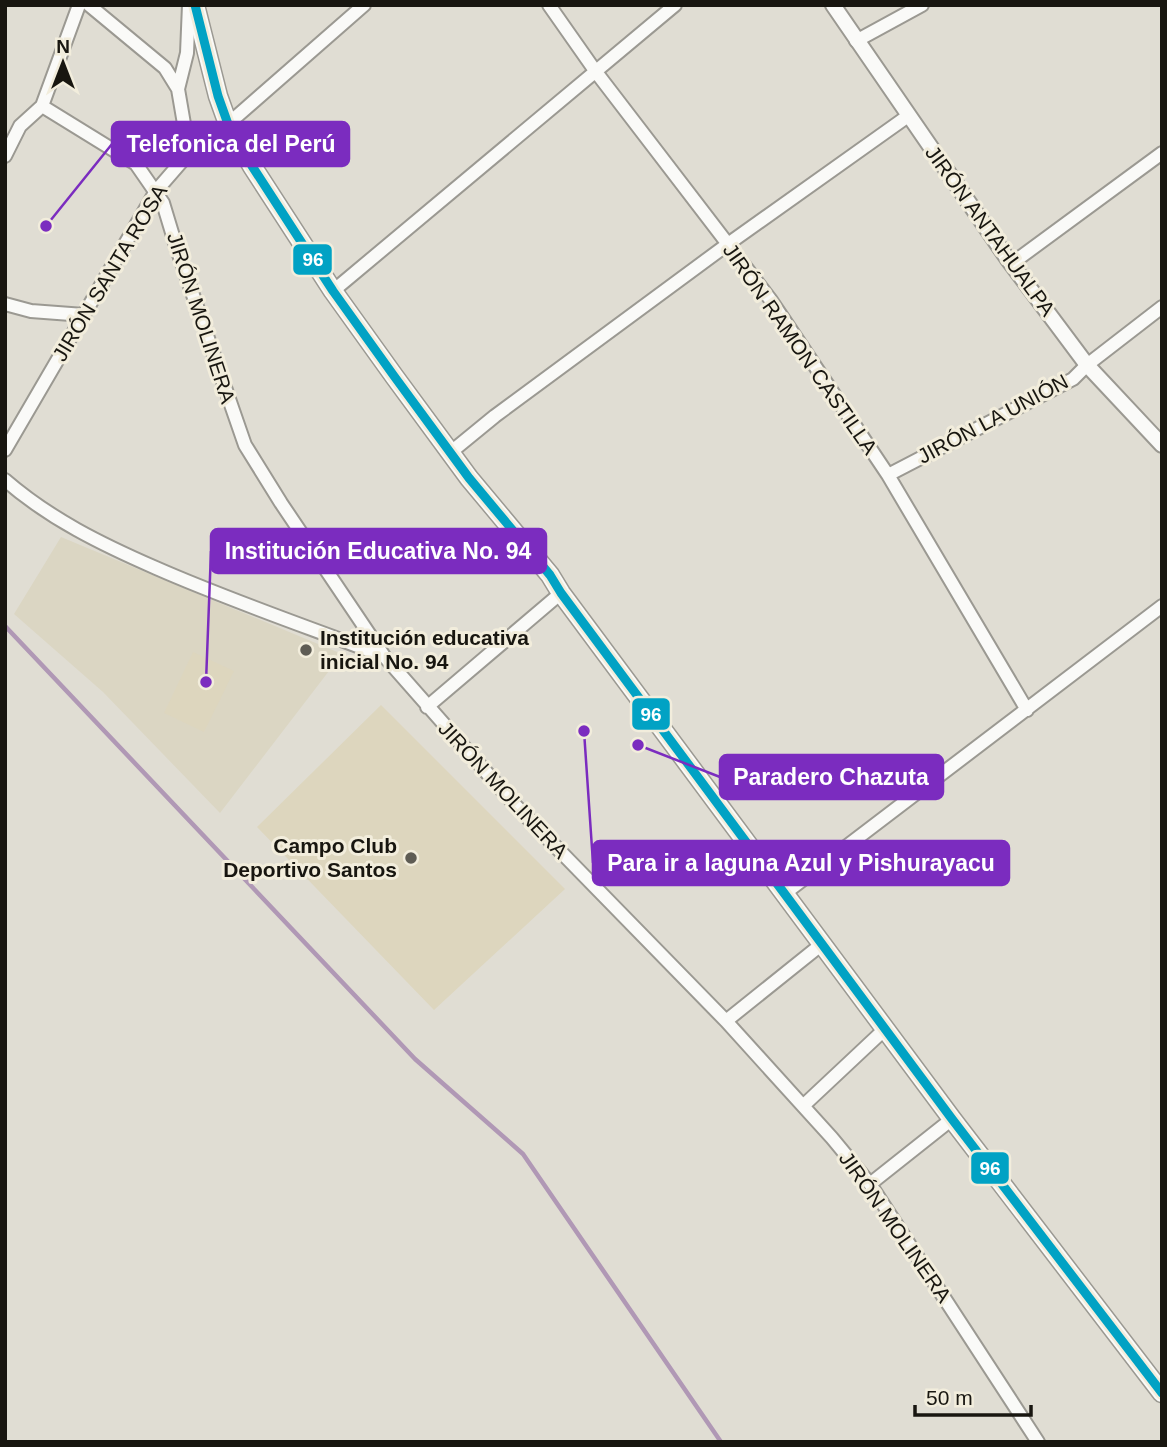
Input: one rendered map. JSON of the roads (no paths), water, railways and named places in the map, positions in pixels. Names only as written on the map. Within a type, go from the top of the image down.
[{"type":"main road","points":[[195,5],[218,96],[228,124],[333,291],[469,478],[550,575],[885,1030],[1162,1393]]},
{"type":"street","points":[[5,156],[20,126],[42,106],[79,5]]},
{"type":"street","points":[[89,5],[165,68],[178,89],[188,153]]},
{"type":"street","points":[[178,89],[187,53],[189,5]]},
{"type":"street","name":"JIRÓN SANTA ROSA","points":[[5,450],[156,191],[188,153],[228,124],[364,5]]},
{"type":"street","name":"JIRÓN RAMON CASTILLA","points":[[549,5],[596,72],[770,299],[888,475],[1027,710]]},
{"type":"street","points":[[333,291],[676,5]]},
{"type":"street","name":"JIRÓN ANTAHUALPA","points":[[833,5],[1012,264],[1087,365],[1162,444]]},
{"type":"street","points":[[856,41],[922,5]]},
{"type":"street","name":"JIRÓN MOLINERA","points":[[42,106],[136,164],[156,191],[163,203],[245,445],[384,656],[516,806],[804,1105],[870,1184],[1038,1442]]},
{"type":"street","points":[[451,452],[495,416],[728,244],[908,116]]},
{"type":"street","points":[[1012,264],[1162,153]]},
{"type":"street","points":[[5,304],[31,311],[85,315]]},
{"type":"street","name":"JIRÓN LA UNIÓN","points":[[888,475],[1073,379],[1162,307]]},
{"type":"street","points":[[5,480],[29,501],[66,525],[111,548],[206,591],[384,656]]},
{"type":"street","points":[[427,707],[561,593]]},
{"type":"street","points":[[784,894],[1162,606]]},
{"type":"street","points":[[726,1021],[822,944]]},
{"type":"street","points":[[804,1105],[885,1030]]},
{"type":"street","points":[[870,1184],[952,1119]]},
{"type":"waterway","points":[[5,626],[415,1059],[523,1154],[721,1442]]},
{"type":"place","name":"Telefonica del Perú","points":[[46,226]]},
{"type":"place","name":"Institución educativa inicial No. 94","points":[[306,650]]},
{"type":"place","name":"Institución Educativa No. 94","points":[[206,682]]},
{"type":"place","name":"Para ir a laguna Azul y Pishurayacu","points":[[584,731]]},
{"type":"place","name":"Paradero Chazuta","points":[[638,745]]},
{"type":"place","name":"Campo Club Deportivo Santos","points":[[411,858]]}]
